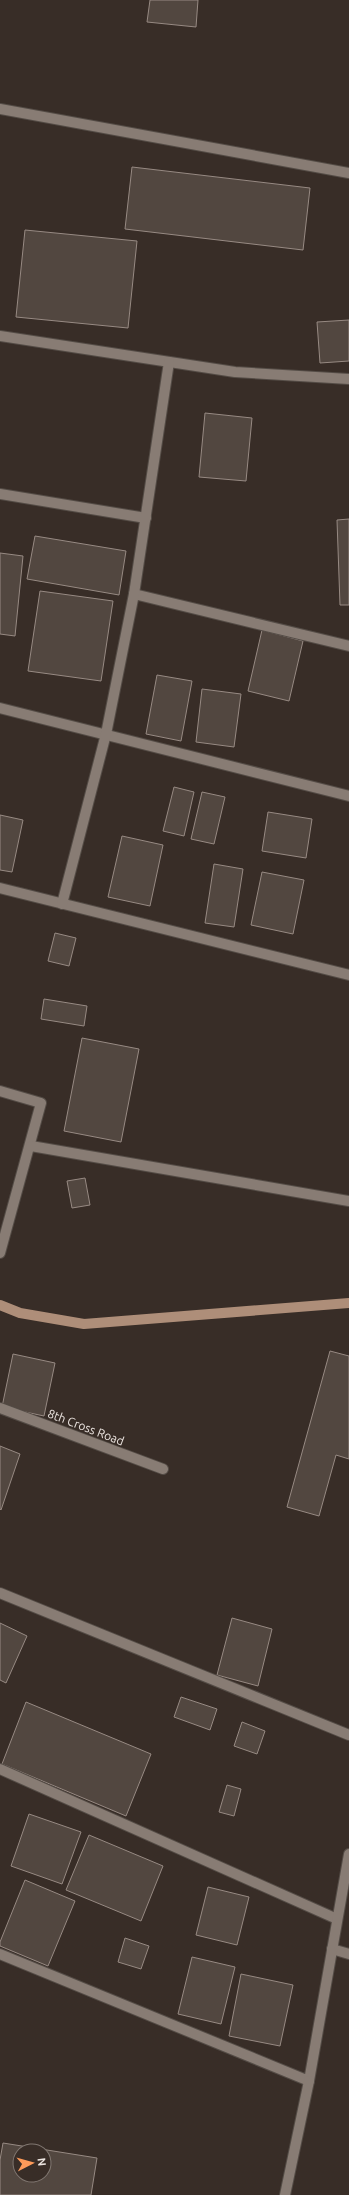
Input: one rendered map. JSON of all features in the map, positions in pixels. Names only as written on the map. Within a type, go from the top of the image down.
[{"type":"street","points":[[0,109],[349,173]]},
{"type":"street","points":[[0,336],[235,372],[349,379]]},
{"type":"street","points":[[62,904],[106,734],[134,594],[169,362]]},
{"type":"street","points":[[0,494],[146,518]]},
{"type":"street","points":[[134,594],[349,646]]},
{"type":"street","points":[[0,708],[349,796]]},
{"type":"street","points":[[0,888],[349,975]]},
{"type":"street","points":[[0,1091],[41,1103],[31,1146],[0,1253]]},
{"type":"street","points":[[31,1146],[349,1201]]},
{"type":"street","name":"8th Cross Road","points":[[0,1408],[163,1469]]},
{"type":"street","points":[[0,1593],[349,1735]]},
{"type":"street","points":[[0,1769],[337,1919]]},
{"type":"street","points":[[285,2195],[309,2081],[349,1854]]},
{"type":"street","points":[[332,1949],[349,1954]]},
{"type":"street","points":[[0,1954],[309,2081]]},
{"type":"building","points":[[150,0],[198,0],[196,27],[147,22]]},
{"type":"building","points":[[132,167],[310,188],[303,250],[125,229]]},
{"type":"building","points":[[25,230],[137,241],[128,328],[16,317]]},
{"type":"building","points":[[349,320],[349,361],[320,363],[317,322]]},
{"type":"building","points":[[205,413],[252,418],[246,481],[199,477]]},
{"type":"building","points":[[349,519],[349,605],[340,605],[337,520]]},
{"type":"building","points":[[35,536],[126,551],[119,595],[27,579]]},
{"type":"building","points":[[0,553],[23,556],[15,636],[0,634]]},
{"type":"building","points":[[40,591],[113,601],[101,681],[28,671]]},
{"type":"building","points":[[262,630],[303,641],[289,701],[248,691]]},
{"type":"building","points":[[157,675],[192,681],[181,741],[146,734]]},
{"type":"building","points":[[202,689],[241,694],[234,747],[196,742]]},
{"type":"building","points":[[174,787],[194,792],[184,836],[163,831]]},
{"type":"building","points":[[202,792],[225,797],[214,844],[191,839]]},
{"type":"building","points":[[268,812],[312,819],[306,858],[262,851]]},
{"type":"building","points":[[0,815],[23,820],[12,872],[0,870]]},
{"type":"building","points":[[122,836],[163,845],[150,906],[108,897]]},
{"type":"building","points":[[214,864],[243,869],[234,927],[205,923]]},
{"type":"building","points":[[262,872],[304,880],[293,934],[251,925]]},
{"type":"building","points":[[55,933],[76,938],[69,966],[48,961]]},
{"type":"building","points":[[44,999],[87,1006],[84,1026],[41,1019]]},
{"type":"building","points":[[82,1038],[139,1049],[121,1142],[64,1131]]},
{"type":"building","points":[[85,1178],[90,1205],[72,1208],[67,1181]]},
{"type":"building","points":[[330,1351],[349,1356],[349,1459],[336,1455],[319,1516],[287,1507]]},
{"type":"building","points":[[13,1354],[55,1363],[44,1416],[2,1407]]},
{"type":"building","points":[[0,1446],[20,1454],[1,1510],[0,1509]]},
{"type":"building","points":[[232,1618],[272,1629],[258,1686],[217,1675]]},
{"type":"building","points":[[0,1623],[27,1636],[6,1683],[0,1680]]},
{"type":"building","points":[[181,1697],[217,1709],[210,1730],[174,1717]]},
{"type":"building","points":[[26,1702],[151,1754],[126,1816],[2,1764]]},
{"type":"building","points":[[242,1722],[265,1731],[257,1754],[234,1746]]},
{"type":"building","points":[[227,1785],[241,1789],[234,1816],[219,1812]]},
{"type":"building","points":[[29,1814],[81,1832],[62,1884],[11,1866]]},
{"type":"building","points":[[89,1835],[163,1866],[141,1921],[66,1890]]},
{"type":"building","points":[[25,1880],[75,1901],[48,1966],[0,1946],[0,1942]]},
{"type":"building","points":[[208,1887],[249,1897],[237,1945],[196,1935]]},
{"type":"building","points":[[125,1938],[149,1946],[141,1969],[118,1962]]},
{"type":"building","points":[[192,1957],[235,1967],[221,2024],[178,2014]]},
{"type":"building","points":[[241,1974],[293,1985],[280,2046],[229,2036]]},
{"type":"building","points":[[3,2143],[12,2144],[12,2183],[52,2183],[52,2151],[97,2158],[91,2195],[0,2195],[0,2160]]},
{"type":"waterway","points":[[0,1305],[20,1313],[84,1324],[349,1303]]}]
